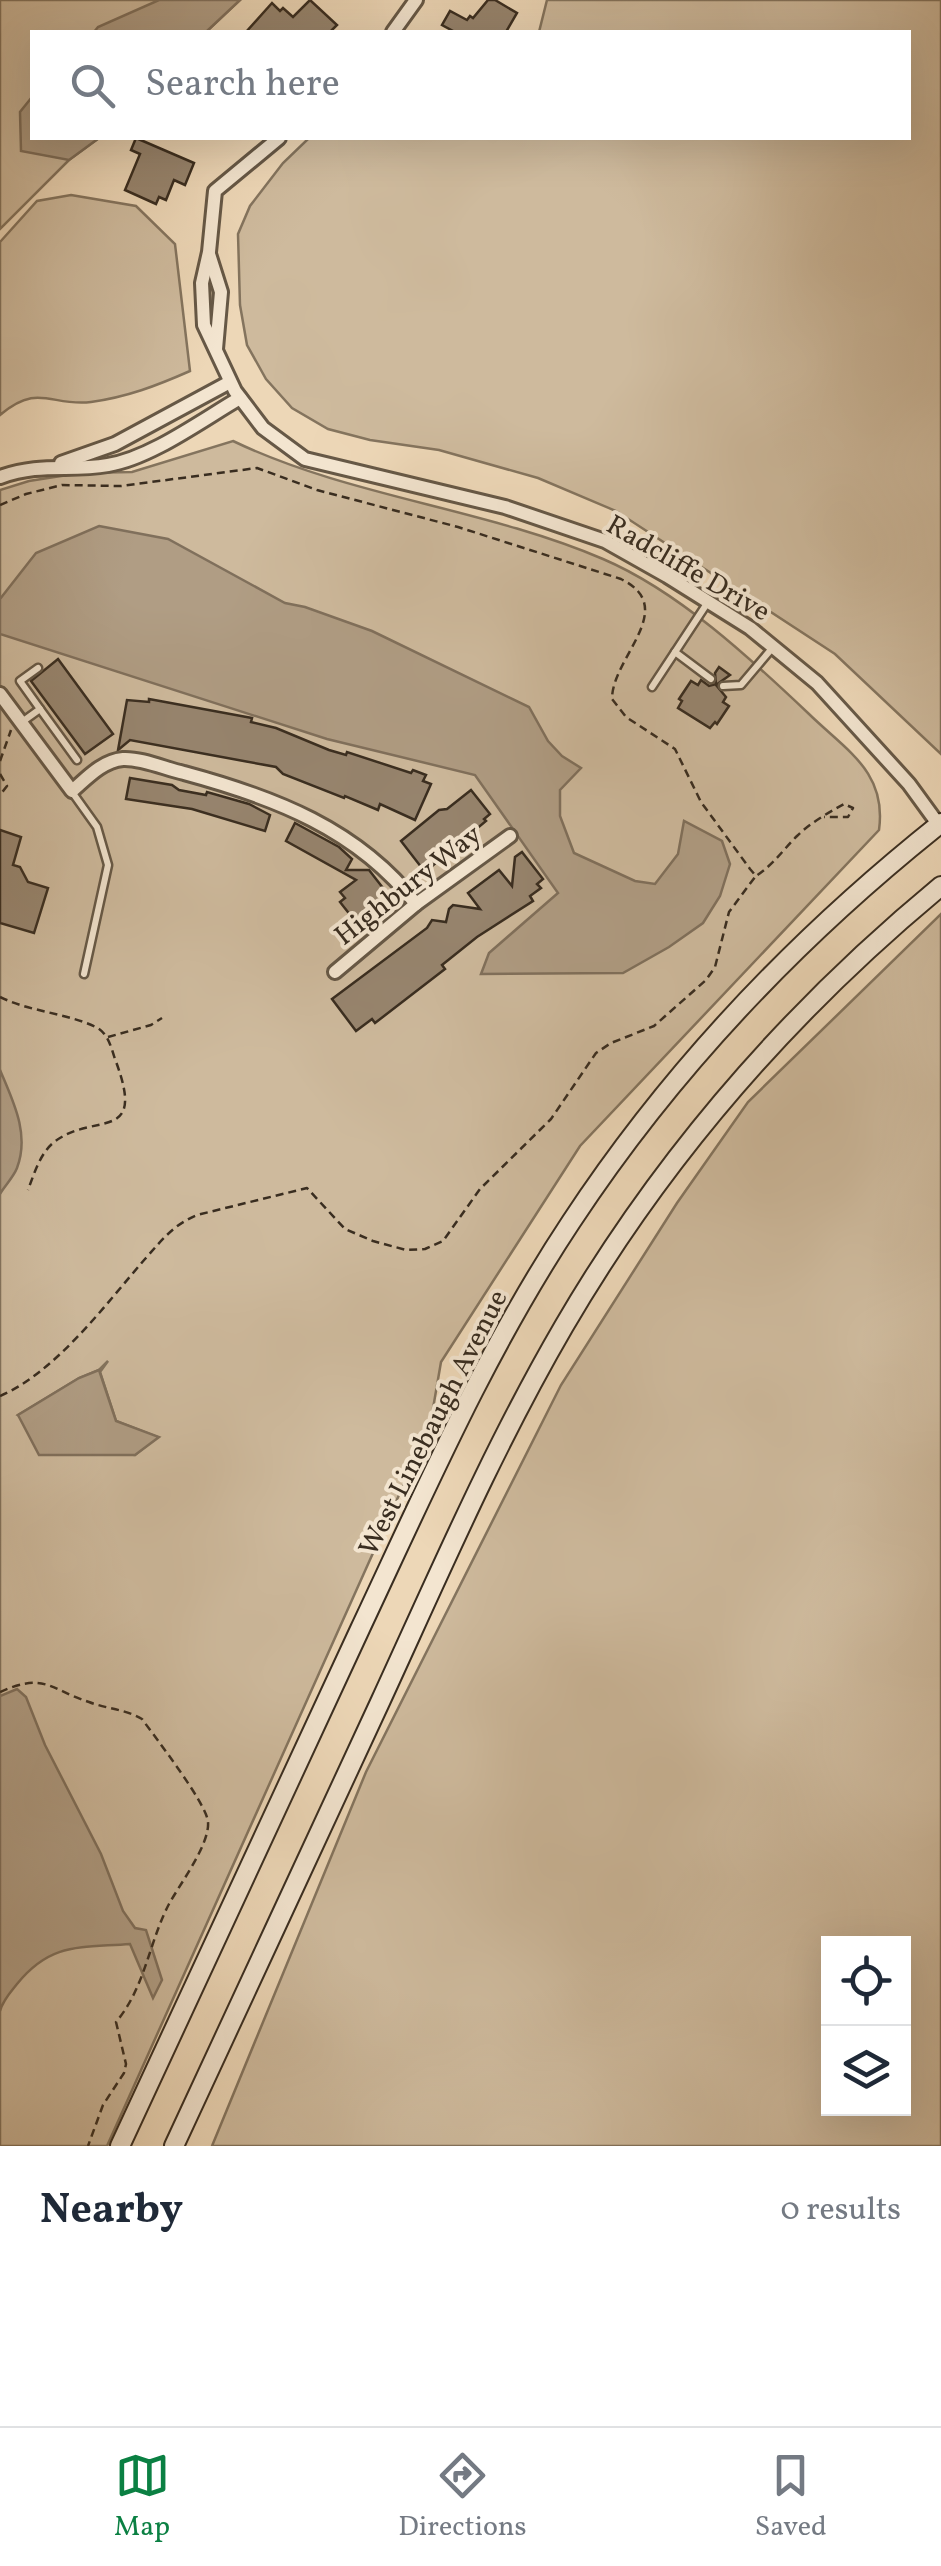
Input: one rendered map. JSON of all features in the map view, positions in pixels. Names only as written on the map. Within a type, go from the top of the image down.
[{"type":"main road","name":"West Linebaugh Avenue","points":[[120,2146],[466,1403],[571,1221],[640,1126],[740,1008],[853,898],[940,826]]},
{"type":"main road","points":[[174,2146],[485,1475],[565,1324],[671,1167],[738,1081],[836,980],[941,886]]},
{"type":"street","points":[[394,30],[416,0]]},
{"type":"street","name":"Radcliffe Drive","points":[[276,140],[214,190],[200,304],[204,325],[230,382],[263,428],[305,459],[505,507],[605,542],[708,601],[774,646],[818,683],[909,784],[940,826]]},
{"type":"street","name":"Radcliffe Drive","points":[[208,252],[220,292],[216,349]]},
{"type":"street","points":[[54,466],[114,444],[230,382]]},
{"type":"street","points":[[0,476],[54,466],[106,466],[134,458],[240,398]]},
{"type":"street","points":[[0,694],[72,791],[105,763],[126,758],[235,787],[314,818],[394,877],[416,904]]},
{"type":"street","name":"Highbury Way","points":[[334,972],[416,904],[510,836]]},
{"type":"lane","points":[[652,687],[708,601]]},
{"type":"lane","points":[[723,686],[741,685],[774,646]]},
{"type":"lane","points":[[675,652],[711,679]]},
{"type":"lane","points":[[38,668],[20,681],[77,760]]},
{"type":"lane","points":[[21,723],[40,709]]},
{"type":"lane","points":[[72,791],[97,827],[108,864],[84,974]]},
{"type":"path","points":[[0,505],[62,486],[120,486],[257,468],[317,490],[458,527],[621,579],[635,586],[643,597],[645,622],[612,688],[616,708],[674,749],[702,802],[756,876]]},
{"type":"path","points":[[0,762],[9,732],[21,723]]},
{"type":"path","points":[[0,774],[7,786],[0,794]]},
{"type":"path","points":[[0,1396],[56,1358],[161,1238],[182,1221],[197,1215],[306,1188],[345,1230],[373,1241],[406,1250],[424,1249],[443,1241],[480,1189],[551,1119],[596,1053],[611,1042],[654,1026],[706,980],[715,968],[729,912],[756,876],[778,861],[796,837],[824,816],[844,804],[853,808],[848,817],[824,816]]},
{"type":"path","points":[[0,997],[39,1013],[95,1027],[107,1037],[124,1086],[124,1108],[117,1119],[51,1144],[28,1190]]},
{"type":"path","points":[[107,1037],[151,1026],[162,1018]]},
{"type":"path","points":[[0,1692],[36,1680],[142,1719],[200,1800],[209,1823],[205,1839],[166,1910],[135,1994],[115,2029],[124,2051],[124,2073],[103,2105],[88,2146]]},
{"type":"shaded area","points":[[0,0],[240,0],[208,30],[30,30],[30,140],[96,140],[69,160],[0,229]]},
{"type":"shaded area","points":[[159,0],[240,0],[208,30],[96,30]]},
{"type":"shaded area","points":[[547,0],[941,0],[941,754],[835,654],[616,511],[538,478],[439,450],[370,440],[328,429],[292,408],[266,379],[247,345],[240,305],[238,234],[250,206],[283,163],[307,140],[911,140],[911,30],[540,30]]},
{"type":"shaded area","points":[[30,100],[30,140],[96,140],[69,160],[21,151],[20,112]]},
{"type":"shaded area","points":[[71,195],[136,206],[175,244],[190,371],[104,400],[25,400],[0,415],[0,242],[37,201]]},
{"type":"shaded area","points":[[233,441],[323,476],[511,527],[603,559],[686,607],[850,752],[877,793],[879,830],[580,1146],[441,1362],[430,1426],[107,2146],[0,2146],[0,490],[80,473],[132,472]],"holes":[[[108,1361],[100,1372],[116,1421],[157,1437],[135,1455],[98,1452],[18,1415],[99,1370]]]},
{"type":"shaded area","points":[[99,526],[168,539],[285,603],[372,631],[529,707],[548,741],[581,768],[560,790],[560,816],[574,853],[635,881],[655,884],[678,854],[684,821],[722,841],[730,864],[720,896],[703,923],[623,973],[481,974],[489,953],[558,893],[475,775],[327,739],[0,634],[0,599],[36,553]]},
{"type":"shaded area","points":[[941,914],[941,2146],[212,2146],[366,1772],[561,1385],[677,1203],[748,1102]]},
{"type":"shaded area","points":[[0,1070],[18,1118],[22,1143],[17,1168],[0,1194]]},
{"type":"shaded area","points":[[99,1370],[116,1421],[159,1437],[135,1455],[39,1455],[18,1415]]},
{"type":"shaded area","points":[[17,1689],[26,1697],[45,1745],[101,1854],[123,1911],[135,1928],[146,1930],[162,1980],[153,1998],[130,1944],[96,1946],[68,1950],[42,1961],[17,1984],[0,2011],[0,1696]]},
{"type":"building","points":[[310,0],[337,25],[332,30],[248,30],[272,3],[293,17]]},
{"type":"building","points":[[488,0],[517,13],[507,30],[451,30],[442,25],[450,11],[467,20]]},
{"type":"building","points":[[135,140],[141,140],[194,163],[185,185],[174,180],[166,200],[159,197],[156,204],[125,190],[140,154],[131,150]]},
{"type":"building","points":[[58,659],[113,734],[85,754],[31,681]]},
{"type":"building","points":[[719,667],[730,675],[716,685],[729,706],[710,728],[678,708],[682,701],[679,699],[691,681],[698,685],[701,680],[709,686],[716,684]]},
{"type":"building","points":[[149,699],[252,718],[251,722],[329,750],[411,773],[413,770],[426,775],[423,781],[431,784],[415,820],[380,804],[378,810],[344,798],[283,774],[276,767],[130,740],[118,750],[127,700]]},
{"type":"building","points":[[130,778],[249,804],[270,815],[265,831],[192,809],[126,799]]},
{"type":"building","points":[[471,790],[490,814],[425,872],[401,841]]},
{"type":"building","points":[[295,823],[339,847],[352,859],[346,870],[369,870],[390,897],[384,895],[387,898],[399,900],[362,930],[340,902],[345,898],[340,892],[356,880],[286,841]]},
{"type":"building","points":[[0,830],[21,837],[13,865],[20,867],[28,882],[48,888],[34,933],[0,923]]},
{"type":"building","points":[[522,852],[543,879],[537,884],[541,888],[530,896],[533,901],[477,937],[442,965],[445,969],[375,1023],[372,1019],[356,1031],[332,999],[427,928],[432,920],[446,922],[453,905],[480,909],[468,893],[499,870],[512,886],[515,857]]}]
